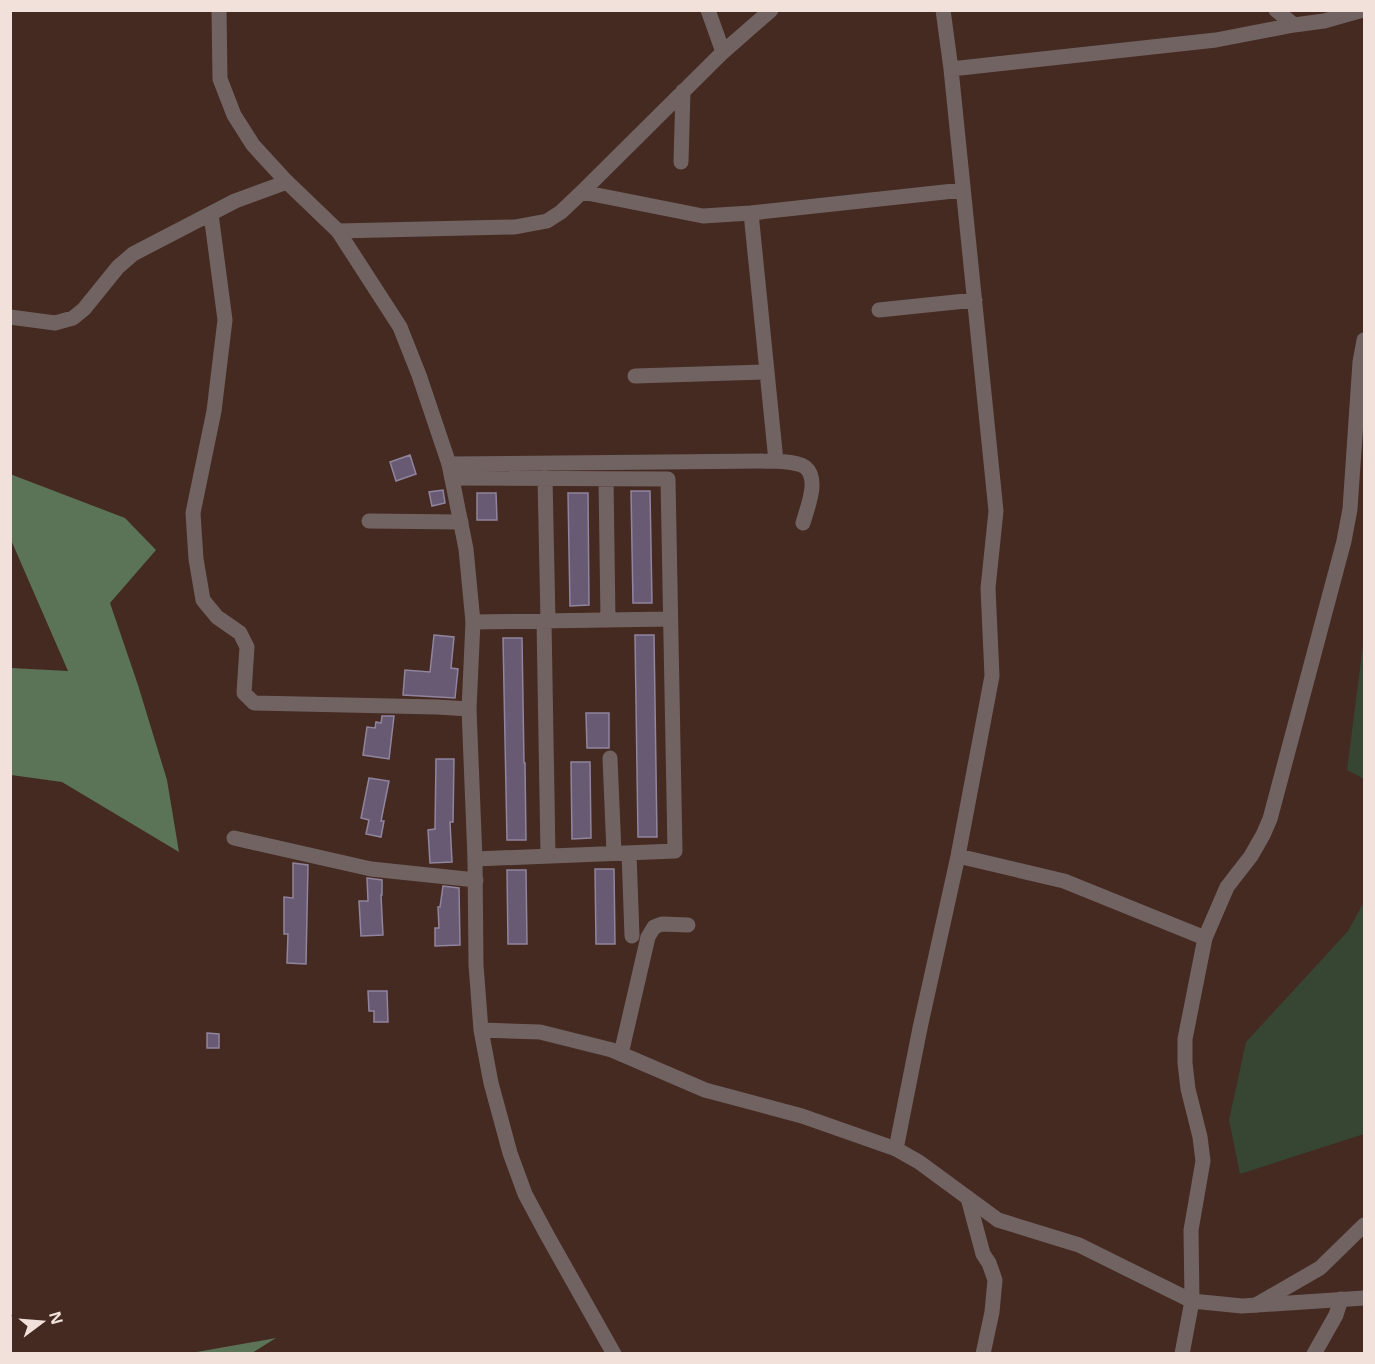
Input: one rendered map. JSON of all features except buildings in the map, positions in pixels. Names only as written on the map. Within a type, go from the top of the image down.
[{"type":"street","points":[[219,10],[220,79],[234,116],[253,145],[287,182],[338,231],[400,327],[451,471],[466,549],[473,622],[469,709],[476,880],[476,965],[481,1030],[491,1083],[510,1153],[525,1194],[614,1353]]},
{"type":"street","points":[[708,10],[723,52]]},
{"type":"street","points":[[338,231],[515,227],[547,220],[561,212],[723,52],[771,10]]},
{"type":"street","points":[[897,1149],[920,1028],[958,856],[992,676],[988,588],[996,511],[943,10]]},
{"type":"street","points":[[1276,10],[1294,25]]},
{"type":"street","points":[[951,69],[1216,40],[1324,21],[1363,10]]},
{"type":"street","points":[[681,162],[683,91]]},
{"type":"street","points":[[10,316],[55,323],[73,318],[84,309],[118,267],[133,254],[235,201],[287,182]]},
{"type":"street","points":[[582,192],[704,216],[963,190]]},
{"type":"street","points":[[211,213],[225,320],[214,411],[193,513],[195,559],[203,600],[217,617],[240,633],[247,647],[244,693],[254,703],[469,709]]},
{"type":"street","points":[[751,213],[776,461]]},
{"type":"street","points":[[879,310],[975,300]]},
{"type":"street","points":[[1182,1353],[1192,1301],[1191,1230],[1203,1161],[1200,1137],[1188,1089],[1185,1039],[1205,938],[1227,887],[1251,856],[1263,835],[1273,807],[1344,541],[1350,509],[1360,362],[1365,340]]},
{"type":"street","points":[[635,376],[767,372]]},
{"type":"street","points":[[451,471],[776,461],[793,463],[805,467],[812,478],[812,491],[802,523]]},
{"type":"street","points":[[451,471],[545,478],[668,480],[675,851],[475,859]]},
{"type":"street","points":[[545,478],[548,855]]},
{"type":"street","points":[[606,479],[608,620]]},
{"type":"street","points":[[369,522],[461,522]]},
{"type":"street","points":[[473,622],[670,619]]},
{"type":"street","points":[[610,758],[614,853]]},
{"type":"street","points":[[234,838],[371,869],[476,880]]},
{"type":"street","points":[[629,853],[632,936]]},
{"type":"street","points":[[958,856],[1064,882],[1205,938]]},
{"type":"street","points":[[621,1054],[648,937],[654,927],[662,924],[688,925]]},
{"type":"street","points":[[481,1030],[540,1032],[612,1050],[705,1090],[802,1116],[897,1149],[919,1162],[998,1220],[1079,1245],[1192,1301],[1242,1306],[1365,1298]]},
{"type":"street","points":[[968,1198],[983,1254],[989,1263],[994,1280],[992,1312],[983,1353]]},
{"type":"street","points":[[1257,1305],[1320,1268],[1365,1225]]},
{"type":"street","points":[[1314,1353],[1336,1315],[1341,1299]]},
{"type":"green space","points":[[10,474],[125,518],[156,550],[110,603],[167,780],[179,852],[62,782],[11,775],[11,668],[68,671],[11,540]]},
{"type":"green space","points":[[1364,637],[1364,779],[1347,770]]},
{"type":"green space","points":[[1364,902],[1364,1134],[1240,1174],[1229,1120],[1246,1042],[1348,931]]},
{"type":"green space","points":[[276,1338],[252,1353],[191,1353]]}]
